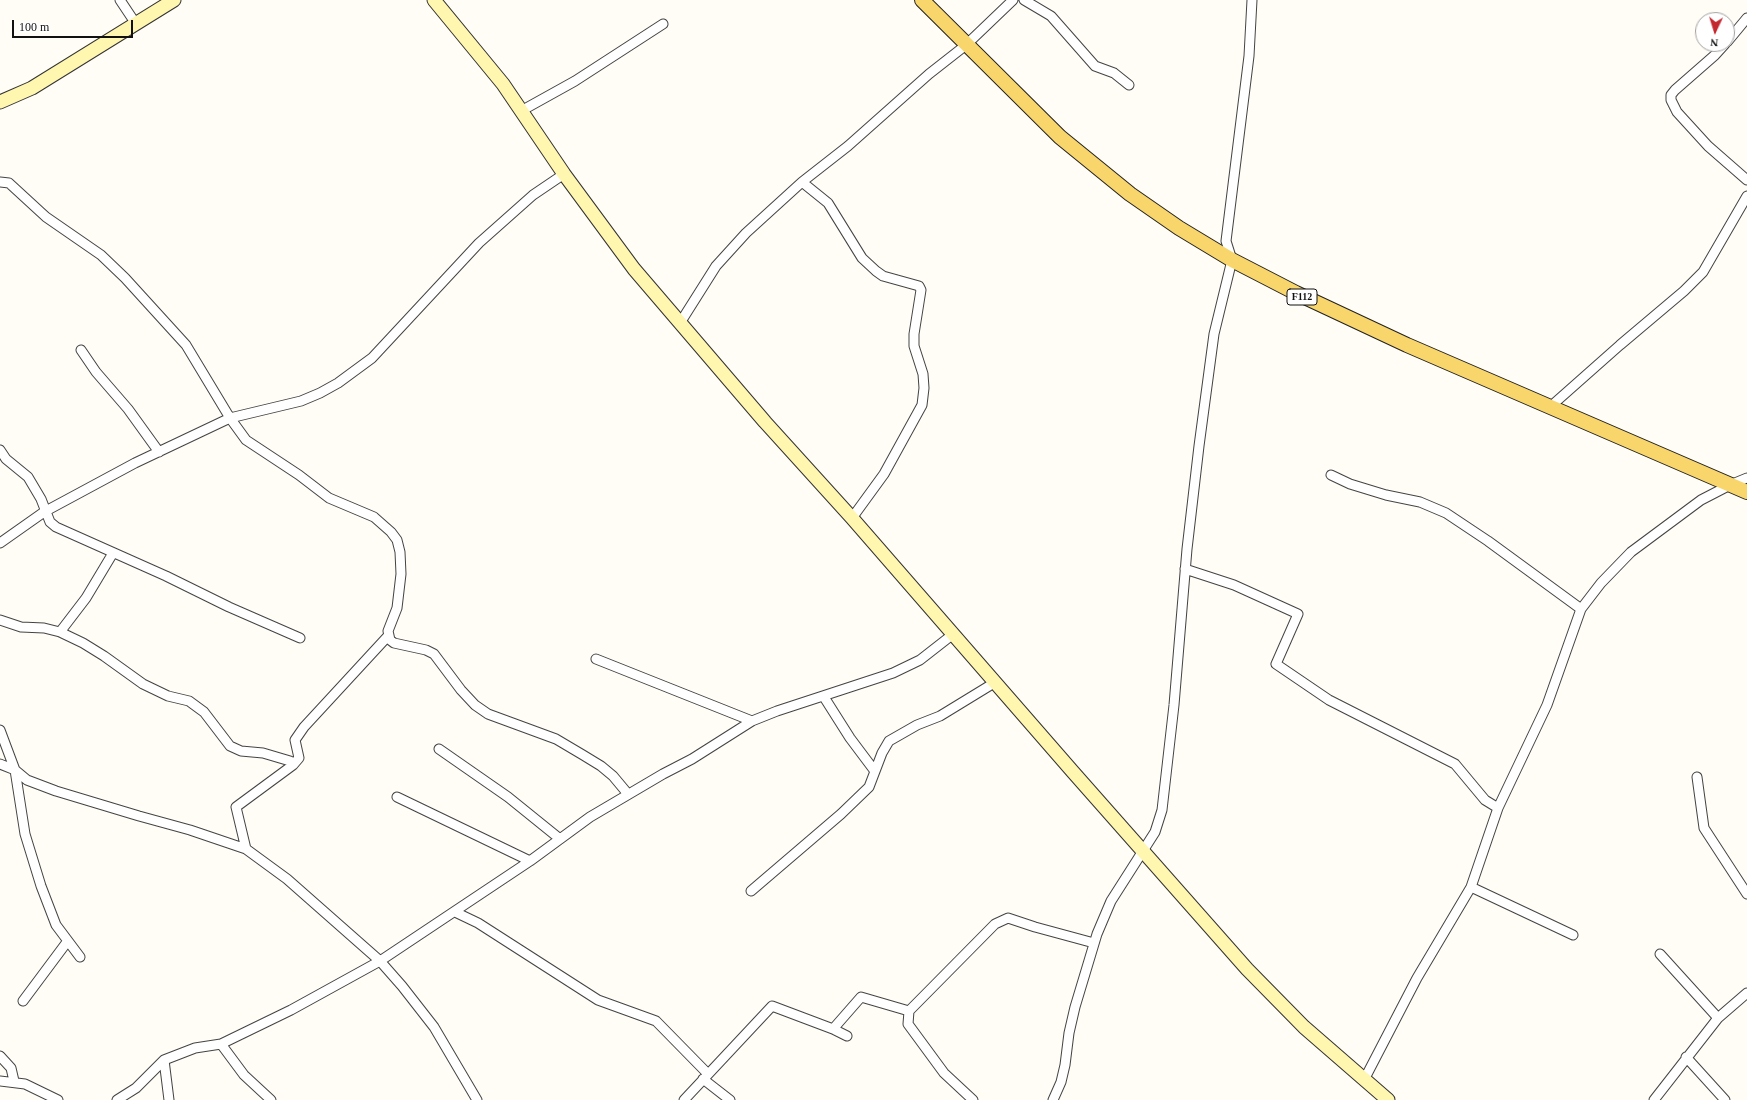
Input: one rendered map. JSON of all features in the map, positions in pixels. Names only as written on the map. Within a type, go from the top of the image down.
[{"type":"main road","points":[[0,102],[32,88],[174,0]]},
{"type":"main road","points":[[434,0],[493,72],[564,174],[634,269],[765,422],[852,518],[1142,852],[1248,969],[1304,1027],[1388,1100]]},
{"type":"main road","name":"F112","points":[[922,0],[1060,137],[1118,185],[1179,228],[1232,260],[1296,294],[1407,346],[1747,492]]},
{"type":"street","points":[[120,0],[136,24]]},
{"type":"street","points":[[680,323],[716,266],[746,233],[802,182],[848,146],[929,74],[966,45],[1013,0]]},
{"type":"street","points":[[1024,0],[1051,16],[1095,66],[1114,73],[1129,85]]},
{"type":"street","points":[[1053,1100],[1061,1082],[1074,1006],[1094,943],[1111,901],[1155,832],[1162,810],[1174,705],[1185,569],[1199,446],[1214,334],[1232,260],[1226,241],[1249,56],[1252,0]]},
{"type":"street","points":[[1735,32],[1747,18]]},
{"type":"street","points":[[521,111],[575,80],[663,24]]},
{"type":"street","points":[[1718,52],[1675,90],[1671,95],[1671,100],[1676,112],[1708,146],[1747,180]]},
{"type":"street","points":[[0,543],[44,512],[135,463],[230,418],[301,401],[326,390],[357,370],[372,358],[479,242],[533,195],[564,174]]},
{"type":"street","points":[[0,182],[9,183],[46,217],[101,255],[125,278],[186,346],[230,418],[246,440],[299,475],[329,498],[374,516],[391,532],[397,540],[400,552],[401,574],[397,608],[388,631],[388,636],[304,727],[295,740],[299,758],[293,765],[236,808],[246,849]]},
{"type":"street","points":[[802,182],[828,202],[862,258],[876,271],[883,276],[919,286],[921,290],[914,334],[914,346],[923,374],[924,388],[922,405],[884,474],[852,518]]},
{"type":"street","points":[[1550,407],[1684,291],[1703,272],[1747,196]]},
{"type":"street","points":[[81,350],[96,372],[128,409],[159,452]]},
{"type":"street","points":[[0,450],[6,459],[28,477],[41,499],[44,512],[50,522],[56,527],[300,638]]},
{"type":"street","points":[[1331,475],[1350,484],[1386,495],[1420,502],[1446,513],[1488,541],[1581,609]]},
{"type":"street","points":[[1364,1080],[1417,978],[1471,887],[1498,808],[1547,705],[1581,609],[1601,583],[1631,552],[1701,500],[1747,478]]},
{"type":"street","points":[[60,632],[86,598],[113,552]]},
{"type":"street","points":[[1185,569],[1234,585],[1298,614],[1276,664],[1329,700],[1455,764],[1485,800],[1498,808]]},
{"type":"street","points":[[0,620],[21,627],[44,628],[60,632],[104,656],[144,684],[168,696],[189,701],[204,712],[230,746],[241,751],[263,753],[290,761],[293,765]]},
{"type":"street","points":[[117,1100],[136,1088],[164,1060],[195,1048],[221,1044],[291,1010],[380,961],[530,861],[590,817],[628,794],[692,759],[752,721],[893,674],[920,660],[952,635]]},
{"type":"street","points":[[388,636],[394,643],[426,650],[434,654],[461,690],[475,705],[488,714],[556,740],[583,755],[601,766],[613,776],[628,794]]},
{"type":"street","points":[[596,659],[752,721]]},
{"type":"street","points":[[751,891],[868,787],[874,770],[889,741],[917,725],[940,716],[994,683]]},
{"type":"street","points":[[824,697],[850,738],[874,770]]},
{"type":"street","points":[[0,730],[15,770],[25,834],[36,871],[56,926],[80,957]]},
{"type":"street","points":[[440,749],[508,797],[560,839]]},
{"type":"street","points":[[0,764],[15,770],[27,780],[56,791],[190,830],[246,849],[287,879],[380,961],[434,1027],[477,1100]]},
{"type":"street","points":[[1697,777],[1704,828],[1747,894]]},
{"type":"street","points":[[397,797],[530,861]]},
{"type":"street","points":[[1471,887],[1574,934]]},
{"type":"street","points":[[455,912],[478,923],[598,1000],[656,1022],[705,1077],[730,1100]]},
{"type":"street","points":[[973,1100],[944,1073],[908,1024],[909,1011],[995,924],[1008,918],[1094,943]]},
{"type":"street","points":[[23,1001],[67,942]]},
{"type":"street","points":[[1660,954],[1718,1018]]},
{"type":"street","points":[[1654,1100],[1686,1057],[1718,1018],[1747,993]]},
{"type":"street","points":[[833,1028],[861,997],[909,1011]]},
{"type":"street","points":[[684,1100],[772,1006],[833,1028],[847,1036]]},
{"type":"street","points":[[221,1044],[244,1075],[271,1100]]},
{"type":"street","points":[[0,1056],[11,1068],[14,1081]]},
{"type":"street","points":[[1686,1057],[1725,1100]]},
{"type":"street","points":[[164,1060],[169,1100]]},
{"type":"street","points":[[0,1080],[14,1081],[25,1084],[58,1100]]}]
